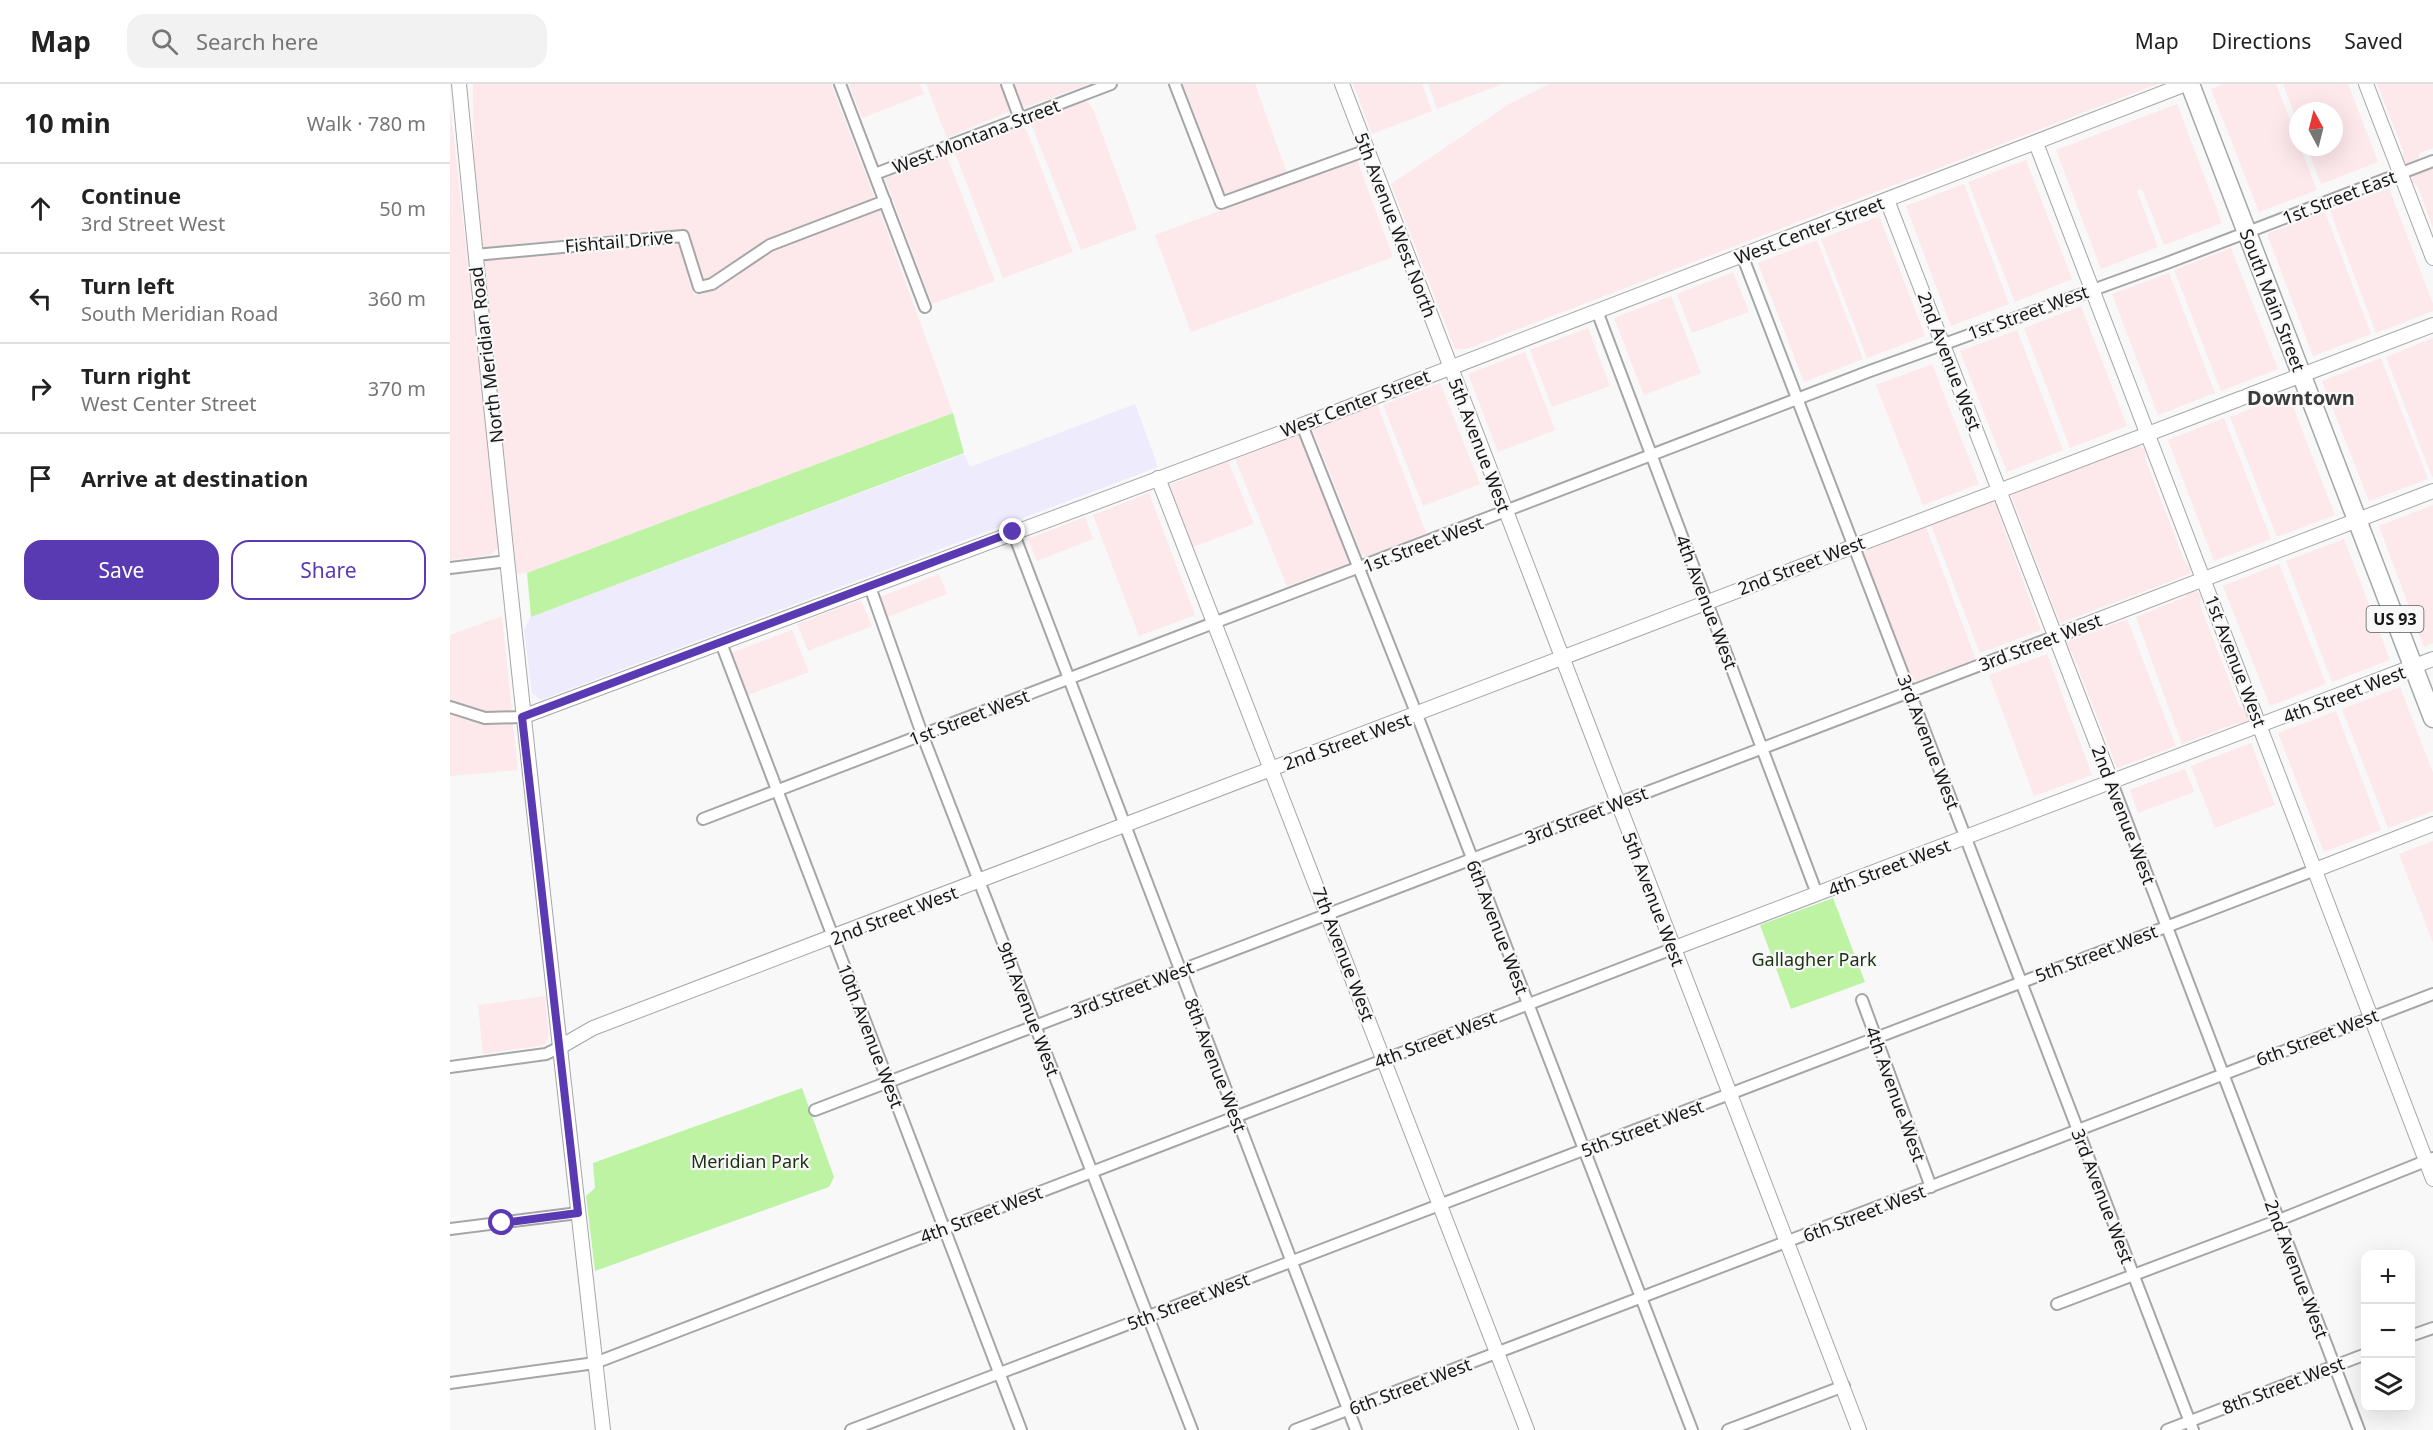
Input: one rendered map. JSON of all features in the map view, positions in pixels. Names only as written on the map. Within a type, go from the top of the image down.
[{"type":"main road","name":"South Main Street","points":[[2188,84],[2433,718]]},
{"type":"street","name":"North Meridian Road","points":[[459,84],[508,561],[512,626],[603,1430]]},
{"type":"street","points":[[840,84],[925,308]]},
{"type":"street","points":[[1007,84],[1020,119]]},
{"type":"street","name":"West Montana Street","points":[[875,174],[1111,84]]},
{"type":"street","points":[[1175,84],[1221,203],[1367,150]]},
{"type":"street","name":"5th Avenue West North","points":[[1342,84],[1450,367]]},
{"type":"street","name":"West Center Street","points":[[522,717],[1302,425],[2188,84]]},
{"type":"street","points":[[2366,84],[2433,258]]},
{"type":"street","name":"1st Avenue West","points":[[2036,143],[2314,870],[2429,1159],[2433,1179]]},
{"type":"street","name":"1st Street East","points":[[2246,233],[2433,161]]},
{"type":"street","name":"2nd Avenue West","points":[[1887,200],[1944,343],[2359,1430]]},
{"type":"street","name":"Fishtail Drive","points":[[475,255],[683,236],[699,287],[712,284],[750,256],[770,245],[806,229],[885,201]]},
{"type":"street","name":"1st Street West","points":[[703,819],[1944,343],[2246,233]]},
{"type":"street","name":"3rd Avenue West","points":[[1742,255],[2191,1426]]},
{"type":"street","name":"4th Avenue West","points":[[1597,310],[1817,894]]},
{"type":"street","name":"2nd Street West","points":[[450,1066],[546,1054],[593,1028],[2433,325]]},
{"type":"street","name":"5th Avenue West","points":[[1450,367],[1672,949],[1844,1386],[1859,1430]]},
{"type":"street","name":"6th Avenue West","points":[[1302,425],[1417,715],[1692,1430]]},
{"type":"street","name":"7th Avenue West","points":[[1158,478],[1213,624],[1329,914],[1527,1430]]},
{"type":"street","name":"3rd Street West","points":[[815,1110],[2433,491]]},
{"type":"street","name":"8th Avenue West","points":[[1013,532],[1356,1430]]},
{"type":"street","points":[[450,568],[508,561]]},
{"type":"street","name":"9th Avenue West","points":[[870,587],[922,734],[1192,1430]]},
{"type":"street","name":"10th Avenue West","points":[[721,643],[1021,1430]]},
{"type":"street","name":"4th Street West","points":[[450,1383],[595,1363],[1527,1004],[2433,660]]},
{"type":"street","points":[[450,707],[485,718],[522,717]]},
{"type":"street","name":"5th Street West","points":[[851,1430],[2433,824]]},
{"type":"street","name":"6th Street West","points":[[1295,1430],[2433,994]]},
{"type":"street","name":"4th Avenue West","points":[[1862,1000],[1931,1187]]},
{"type":"street","points":[[2057,1304],[2279,1220],[2429,1159]]},
{"type":"street","points":[[450,1229],[578,1213]]},
{"type":"street","points":[[2415,1334],[2433,1328]]},
{"type":"street","name":"8th Street West","points":[[2167,1430],[2191,1426],[2361,1356]]},
{"type":"street","points":[[1728,1430],[1844,1386]]},
{"type":"shaded area","points":[[473,84],[831,84],[875,199],[767,241],[708,279],[700,276],[687,232],[524,243],[481,249],[474,183]]},
{"type":"shaded area","points":[[849,84],[920,84],[924,94],[862,118]]},
{"type":"shaded area","points":[[926,84],[1001,84],[1010,111],[947,138]]},
{"type":"shaded area","points":[[1012,84],[1086,84],[1086,85],[1023,108]]},
{"type":"shaded area","points":[[1183,84],[1255,84],[1287,173],[1232,195],[1225,193]]},
{"type":"shaded area","points":[[1353,84],[1422,84],[1432,111],[1372,134]]},
{"type":"shaded area","points":[[1428,84],[1500,84],[1500,85],[1437,109]]},
{"type":"shaded area","points":[[1549,84],[2158,84],[1466,349],[1455,349],[1391,184],[1511,103]]},
{"type":"shaded area","points":[[2224,84],[2276,84],[2289,118],[2289,156],[2304,156],[2317,190],[2259,212],[2211,89]]},
{"type":"shaded area","points":[[2283,84],[2348,84],[2378,162],[2321,184],[2310,156],[2343,156],[2343,102],[2290,102]]},
{"type":"shaded area","points":[[2377,84],[2433,84],[2433,148],[2420,153],[2417,163],[2407,164],[2403,161],[2403,150]]},
{"type":"shaded area","points":[[1086,101],[1093,109],[1137,229],[1081,250],[1032,126],[1036,119]]},
{"type":"shaded area","points":[[2177,104],[2222,223],[2164,245],[2142,189],[2137,191],[2158,247],[2101,269],[2056,150]]},
{"type":"shaded area","points":[[450,105],[500,546],[491,555],[450,560]]},
{"type":"shaded area","points":[[1016,127],[1023,127],[1027,131],[1073,252],[1003,278],[954,151]]},
{"type":"shaded area","points":[[946,154],[995,281],[932,304],[885,178]]},
{"type":"shaded area","points":[[1357,160],[1393,257],[1191,332],[1155,235]]},
{"type":"shaded area","points":[[2026,160],[2072,279],[2015,302],[1968,182]]},
{"type":"shaded area","points":[[2433,165],[2433,228],[2418,187],[2411,181],[2416,170]]},
{"type":"shaded area","points":[[1964,184],[2009,304],[1951,326],[1906,206]]},
{"type":"shaded area","points":[[2389,188],[2433,304],[2433,311],[2376,333],[2330,211]]},
{"type":"shaded area","points":[[879,209],[953,413],[527,573],[517,574],[483,260],[606,246],[675,241],[681,245],[694,295],[715,290],[773,249]]},
{"type":"shaded area","points":[[2325,212],[2371,334],[2313,356],[2267,234]]},
{"type":"shaded area","points":[[1879,216],[1925,336],[1867,358],[1821,239]]},
{"type":"shaded area","points":[[1817,240],[1863,359],[1804,382],[1758,263]]},
{"type":"shaded area","points":[[2231,248],[2278,369],[2221,391],[2174,270]]},
{"type":"shaded area","points":[[1733,272],[1749,312],[1692,333],[1677,294]]},
{"type":"shaded area","points":[[2169,273],[2215,393],[2158,415],[2112,294]]},
{"type":"shaded area","points":[[1671,296],[1701,373],[1644,395],[1614,318]]},
{"type":"shaded area","points":[[2081,306],[2127,426],[2070,448],[2024,328]]},
{"type":"shaded area","points":[[1588,328],[1610,386],[1552,407],[1530,350]]},
{"type":"shaded area","points":[[2017,330],[2063,450],[2007,472],[1960,351]]},
{"type":"shaded area","points":[[2433,338],[2433,477],[2432,477],[2386,357]]},
{"type":"shaded area","points":[[1525,352],[1555,430],[1498,452],[1468,374]]},
{"type":"shaded area","points":[[2381,358],[2428,479],[2369,501],[2322,381]]},
{"type":"shaded area","points":[[1932,364],[1979,484],[1923,505],[1876,385]]},
{"type":"shaded area","points":[[1440,383],[1480,484],[1423,506],[1383,405]]},
{"type":"shaded area","points":[[2288,394],[2335,515],[2277,537],[2230,417]]},
{"type":"shaded area","points":[[1135,404],[1158,467],[541,700],[532,693],[524,629],[531,617],[964,454],[970,467]]},
{"type":"shaded area","points":[[1377,404],[1426,533],[1366,557],[1362,555],[1313,430]]},
{"type":"shaded area","points":[[2224,418],[2271,539],[2214,561],[2168,440]]},
{"type":"shaded area","points":[[1297,435],[1301,437],[1349,560],[1346,564],[1287,586],[1235,459]]},
{"type":"shaded area","points":[[2137,444],[2145,450],[2145,459],[2184,560],[2190,568],[2190,574],[2060,623],[2011,495]]},
{"type":"shaded area","points":[[1228,461],[1254,524],[1190,548],[1169,485]]},
{"type":"shaded area","points":[[1149,493],[1195,615],[1139,636],[1093,515]]},
{"type":"shaded area","points":[[1991,500],[1997,503],[1998,512],[2041,630],[1980,653],[1931,525]]},
{"type":"shaded area","points":[[2433,505],[2433,643],[2424,647],[2379,526]]},
{"type":"shaded area","points":[[1085,517],[1093,539],[1037,561],[1028,539]]},
{"type":"shaded area","points":[[1926,527],[1975,657],[1974,660],[1917,681],[1909,678],[1862,555],[1867,550]]},
{"type":"shaded area","points":[[2344,539],[2390,660],[2332,682],[2286,561]]},
{"type":"shaded area","points":[[2279,564],[2326,684],[2270,706],[2223,586]]},
{"type":"shaded area","points":[[939,574],[947,594],[885,618],[877,598]]},
{"type":"shaded area","points":[[2190,591],[2196,591],[2201,596],[2200,605],[2239,706],[2248,712],[2248,719],[2246,723],[2234,724],[2182,744],[2136,617],[2185,597]]},
{"type":"shaded area","points":[[861,600],[872,626],[808,651],[797,624]]},
{"type":"shaded area","points":[[502,616],[518,770],[450,776],[450,635]]},
{"type":"shaded area","points":[[2127,619],[2176,746],[2117,768],[2072,652],[2065,644],[2068,639],[2078,638]]},
{"type":"shaded area","points":[[792,630],[809,672],[748,695],[731,653]]},
{"type":"shaded area","points":[[2047,654],[2092,775],[2034,796],[1989,675]]},
{"type":"shaded area","points":[[2400,687],[2433,773],[2433,811],[2388,828],[2342,709]]},
{"type":"shaded area","points":[[2336,711],[2381,830],[2324,852],[2278,733]]},
{"type":"shaded area","points":[[2251,743],[2275,805],[2215,828],[2191,766]]},
{"type":"shaded area","points":[[2185,769],[2194,792],[2138,813],[2130,790]]},
{"type":"shaded area","points":[[2433,841],[2433,943],[2399,854]]},
{"type":"shaded area","points":[[545,996],[549,1035],[545,1045],[483,1054],[478,1005]]},
{"type":"green space","points":[[953,413],[964,453],[531,617],[527,573]]},
{"type":"green space","name":"Gallagher Park","points":[[1833,898],[1865,982],[1791,1009],[1760,925]]},
{"type":"green space","name":"Meridian Park","points":[[802,1088],[834,1177],[829,1187],[595,1271],[586,1196],[595,1188],[593,1163]]},
{"type":"district","name":"Downtown","points":[[2301,397]]},
{"type":"route","points":[[502,1223],[578,1213],[522,717],[1013,532]]}]
